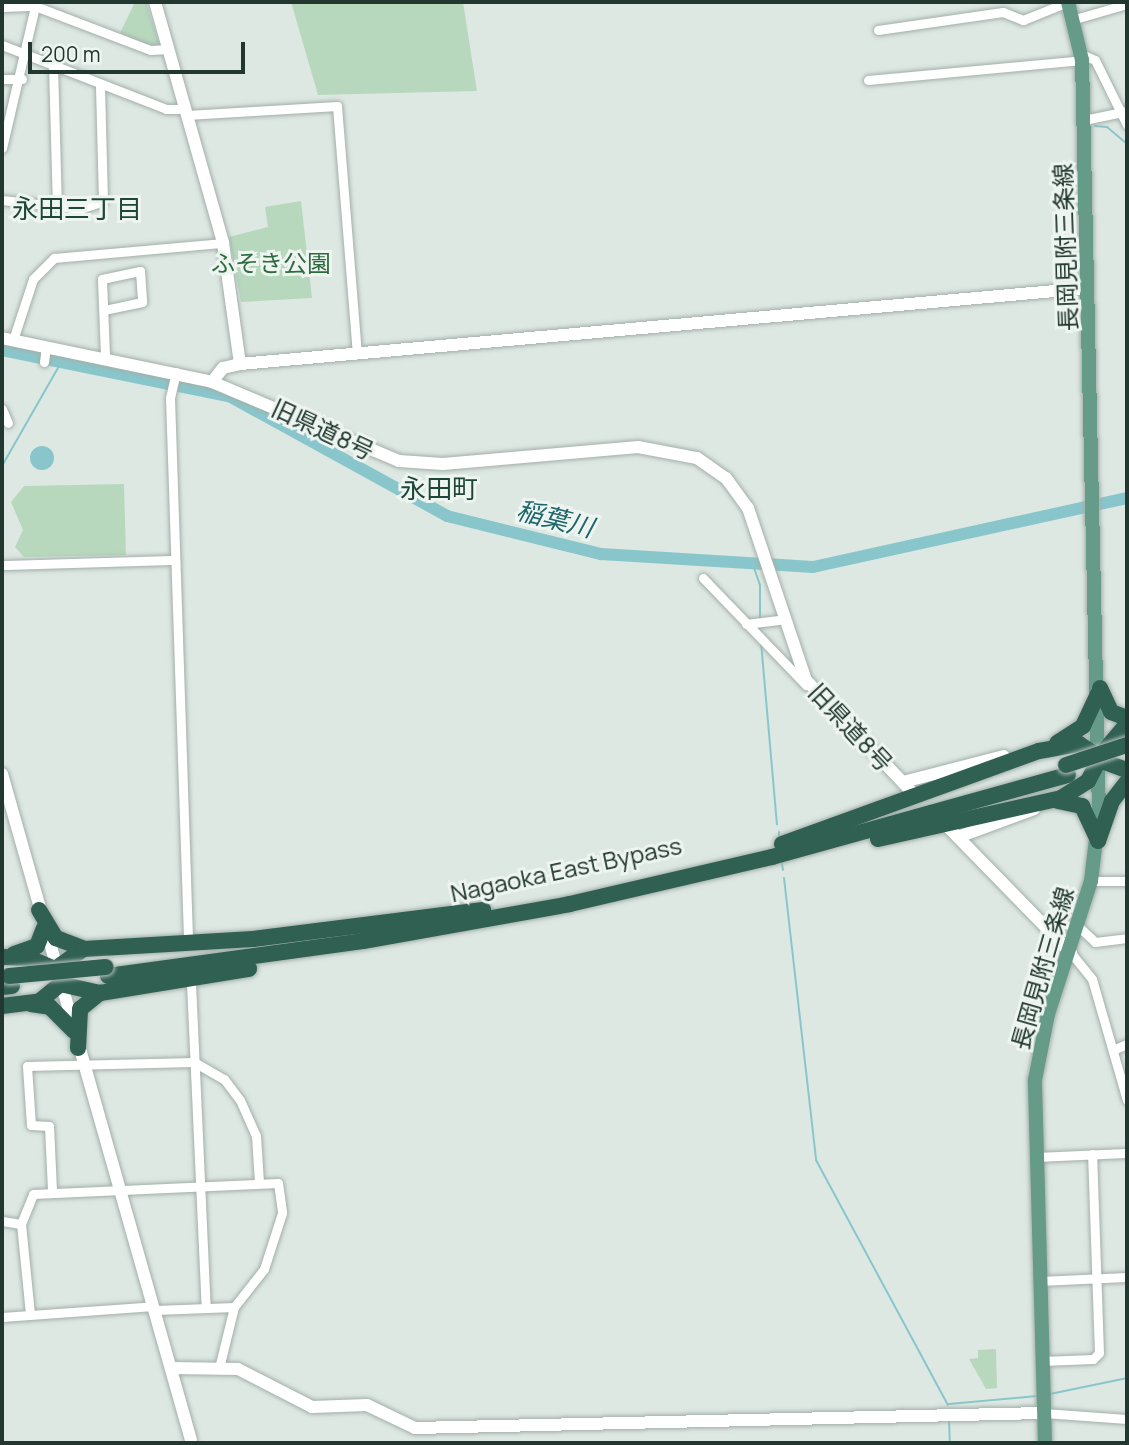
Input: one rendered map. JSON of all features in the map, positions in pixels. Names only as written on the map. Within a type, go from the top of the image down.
[{"type":"highway","points":[[1098,690],[1111,712],[1127,718]]},
{"type":"highway","points":[[776,853],[1037,751],[1083,726],[1098,690]]},
{"type":"highway","points":[[776,853],[1045,803],[1079,789],[1099,758],[1127,724]]},
{"type":"highway","points":[[1037,751],[1072,744],[1127,770]]},
{"type":"highway","name":"Nagaoka East Bypass","points":[[1067,770],[1127,745]]},
{"type":"highway","name":"Nagaoka East Bypass","points":[[6,981],[107,971],[460,924],[776,853],[1127,755]]},
{"type":"highway","points":[[1098,841],[1112,800],[1127,782]]},
{"type":"highway","points":[[1045,803],[1082,806],[1098,841]]},
{"type":"highway","name":"Nagaoka East Bypass","points":[[107,971],[483,911],[776,853]]},
{"type":"highway","points":[[39,910],[56,938],[84,949],[253,939],[483,911]]},
{"type":"highway","points":[[78,1048],[80,1009],[100,993],[460,924]]},
{"type":"highway","points":[[2,957],[33,949],[44,928]]},
{"type":"highway","points":[[31,1004],[84,949]]},
{"type":"highway","points":[[2,957],[37,959],[57,976],[100,993]]},
{"type":"highway","points":[[2,1006],[31,1004],[50,1007],[74,1031]]},
{"type":"main road","name":"長岡見附三条線","points":[[1045,1443],[1035,1157],[1038,1057],[1079,927],[1098,841],[1097,548],[1082,57],[1075,19],[1068,2]]},
{"type":"street","points":[[155,2],[223,243],[240,364]]},
{"type":"street","points":[[878,30],[1003,12],[1023,20],[1068,2]]},
{"type":"street","points":[[2,7],[36,4],[150,50],[169,49]]},
{"type":"street","points":[[2,148],[6,123],[22,79],[36,4]]},
{"type":"street","points":[[1075,19],[1127,4]]},
{"type":"street","points":[[2,45],[27,52],[100,85],[172,111],[338,106],[357,354]]},
{"type":"street","points":[[869,80],[1082,57],[1095,60],[1123,112],[1127,125]]},
{"type":"street","points":[[53,65],[57,206]]},
{"type":"street","points":[[2,79],[22,79]]},
{"type":"street","points":[[2,200],[88,209],[103,201],[100,85]]},
{"type":"street","points":[[1084,120],[1123,112]]},
{"type":"street","points":[[7,339],[33,279],[54,258],[223,243]]},
{"type":"street","points":[[105,310],[142,302],[139,271],[104,276],[105,355]]},
{"type":"street","points":[[212,382],[223,368],[240,364],[1088,288]]},
{"type":"street","name":"旧県道8号","points":[[7,339],[105,355],[212,382],[399,461],[443,464],[638,447],[690,455],[739,493],[763,553],[781,620],[797,665],[824,703],[913,793]]},
{"type":"street","points":[[44,362],[46,347]]},
{"type":"street","points":[[176,372],[170,398],[188,939]]},
{"type":"street","points":[[2,410],[8,423]]},
{"type":"street","points":[[2,565],[175,560]]},
{"type":"street","points":[[702,578],[824,703]]},
{"type":"street","points":[[746,624],[781,620]]},
{"type":"street","points":[[903,782],[1037,751]]},
{"type":"street","points":[[2,774],[57,976],[172,1368],[190,1442]]},
{"type":"street","points":[[1045,803],[954,832],[1071,953],[1092,979],[1115,1049],[1127,1100]]},
{"type":"street","points":[[1091,881],[1127,881]]},
{"type":"street","points":[[1079,927],[1095,942],[1127,938]]},
{"type":"street","points":[[191,983],[198,1186],[206,1308]]},
{"type":"street","points":[[1115,1049],[1127,1044]]},
{"type":"street","points":[[52,1190],[49,1126],[31,1125],[27,1066],[194,1062],[224,1080],[240,1100],[256,1136],[259,1183]]},
{"type":"street","points":[[1035,1157],[1127,1153]]},
{"type":"street","points":[[1042,1361],[1097,1357],[1092,1154]]},
{"type":"street","points":[[30,1314],[21,1224],[33,1194],[52,1190],[278,1183],[282,1213],[264,1269],[234,1307],[219,1368]]},
{"type":"street","points":[[2,1211],[5,1221],[21,1224]]},
{"type":"street","points":[[1039,1281],[1127,1278]]},
{"type":"street","points":[[2,1317],[154,1308],[234,1307]]},
{"type":"street","points":[[172,1368],[246,1371],[312,1407],[367,1405],[415,1428],[1044,1413],[1127,1419]]},
{"type":"street","points":[[411,1443],[415,1428]]},
{"type":"green space","points":[[135,2],[146,2],[159,43],[153,48],[120,33]]},
{"type":"green space","points":[[291,2],[463,2],[477,91],[318,95]]},
{"type":"green space","name":"ふそき公園","points":[[301,201],[312,298],[241,302],[229,237],[268,227],[265,207]]},
{"type":"green space","points":[[124,484],[126,555],[24,557],[15,547],[23,530],[11,502],[24,486]]},
{"type":"green space","points":[[996,1349],[997,1388],[986,1389],[969,1359],[978,1358],[978,1350]]},
{"type":"water","points":[[42,446],[50,450],[54,458],[50,466],[42,470],[34,466],[30,458],[34,450]]},
{"type":"waterway","points":[[1095,126],[1107,127],[1127,144]]},
{"type":"waterway","name":"稲葉川","points":[[2,350],[229,396],[447,516],[601,554],[813,567],[1127,498]]},
{"type":"waterway","points":[[2,466],[63,359]]},
{"type":"waterway","points":[[752,562],[760,585],[760,619]]},
{"type":"waterway","points":[[761,642],[777,824]]},
{"type":"waterway","points":[[782,864],[783,870]]},
{"type":"waterway","points":[[784,878],[816,1160],[948,1405]]},
{"type":"waterway","points":[[1050,1394],[1127,1378]]},
{"type":"waterway","points":[[949,1404],[1037,1396]]},
{"type":"waterway","points":[[949,1419],[950,1443]]},
{"type":"district","name":"永田三丁目","points":[[77,209]]},
{"type":"district","name":"永田町","points":[[439,489]]}]
